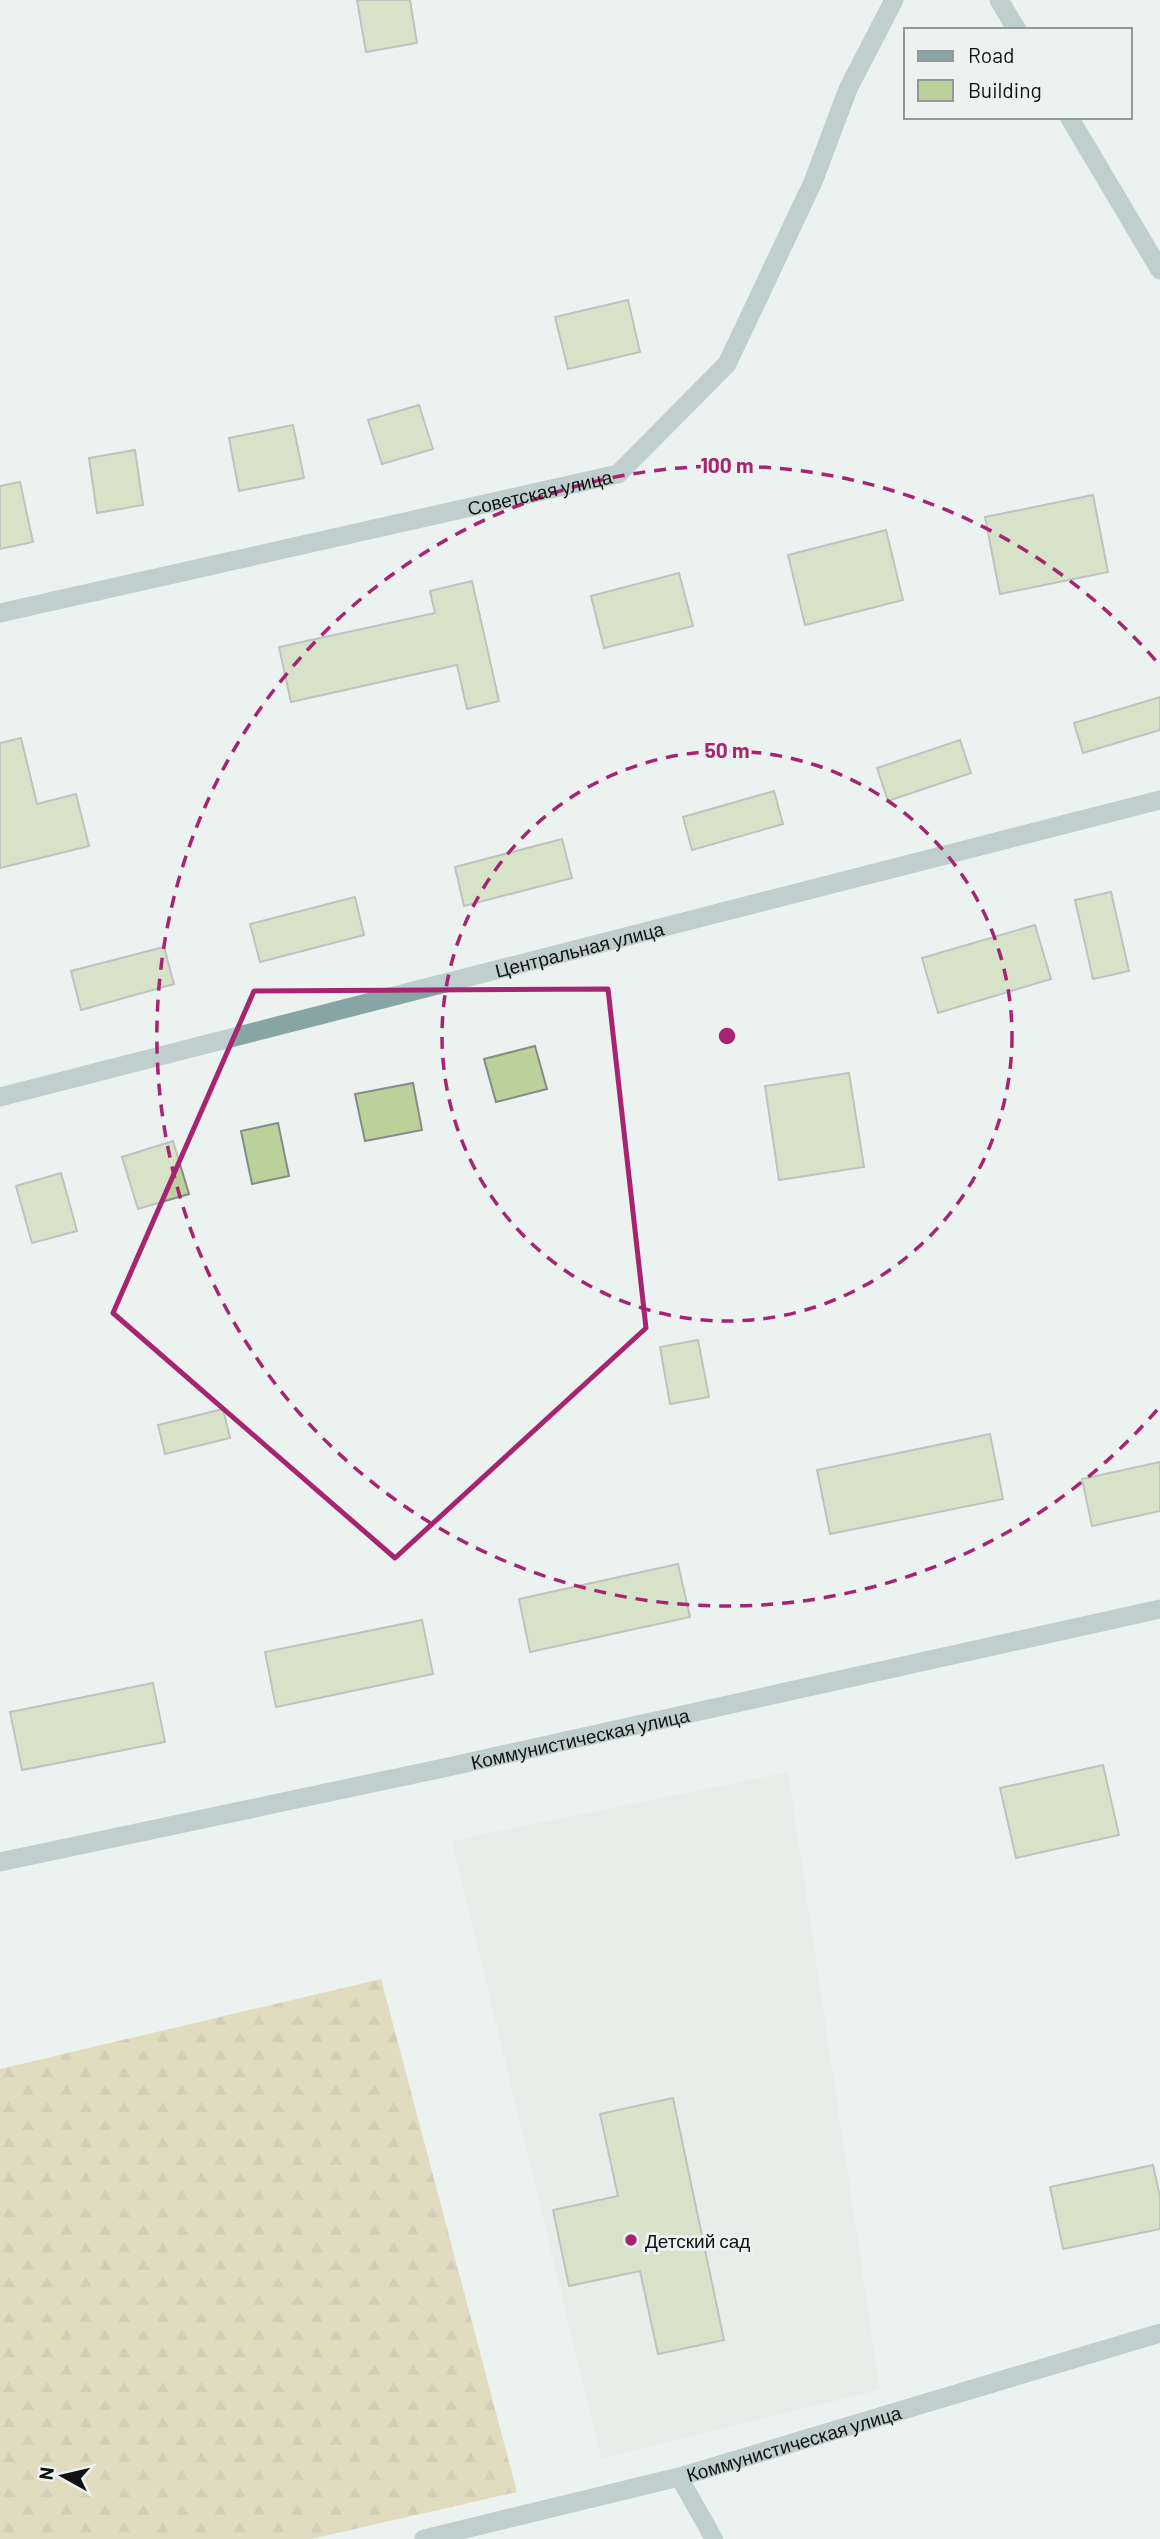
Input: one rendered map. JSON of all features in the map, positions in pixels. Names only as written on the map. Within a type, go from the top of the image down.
[{"type":"street","name":"Советская улица","points":[[0,614],[618,474],[727,364],[813,182],[848,89],[894,0]]},
{"type":"street","points":[[999,0],[1016,28]]},
{"type":"street","points":[[1070,119],[1160,270]]},
{"type":"street","name":"Центральная улица","points":[[0,1097],[1160,800]]},
{"type":"street","name":"Коммунистическая улица","points":[[0,1862],[434,1770],[1160,1609]]},
{"type":"street","name":"Коммунистическая улица","points":[[424,2539],[679,2477],[1160,2333]]},
{"type":"lane","points":[[679,2477],[714,2539]]},
{"type":"highlighted area","points":[[608,989],[646,1328],[395,1558],[113,1313],[254,991]]},
{"type":"shaded area","points":[[788,1772],[880,2390],[601,2458],[452,1841]]},
{"type":"green space","points":[[381,1979],[517,2492],[311,2539],[0,2539],[0,2069]]},
{"type":"building","points":[[357,0],[410,0],[417,43],[366,52]]},
{"type":"building","points":[[628,300],[640,352],[568,369],[555,317]]},
{"type":"building","points":[[419,405],[433,449],[382,464],[368,420]]},
{"type":"building","points":[[293,425],[304,478],[239,491],[229,438]]},
{"type":"building","points":[[135,450],[143,505],[97,513],[89,458]]},
{"type":"building","points":[[20,482],[33,542],[0,549],[0,486]]},
{"type":"building","points":[[1093,495],[1108,572],[1000,594],[985,517]]},
{"type":"building","points":[[886,530],[903,600],[805,625],[788,555]]},
{"type":"building","points":[[679,573],[693,626],[604,648],[591,596]]},
{"type":"building","points":[[472,581],[499,701],[467,709],[457,665],[291,702],[279,647],[435,613],[430,591]]},
{"type":"building","points":[[1160,697],[1160,730],[1083,753],[1074,723]]},
{"type":"building","points":[[21,738],[37,804],[76,794],[89,846],[0,868],[0,743]]},
{"type":"building","points":[[960,740],[971,773],[888,801],[877,768]]},
{"type":"building","points":[[774,791],[783,824],[692,850],[683,817]]},
{"type":"building","points":[[562,839],[572,878],[464,906],[455,867]]},
{"type":"building","points":[[1111,892],[1129,971],[1093,979],[1075,900]]},
{"type":"building","points":[[355,897],[364,935],[260,962],[250,924]]},
{"type":"building","points":[[1035,925],[1051,979],[938,1013],[922,958]]},
{"type":"building","points":[[164,947],[174,984],[81,1010],[71,971]]},
{"type":"building","points":[[535,1046],[547,1089],[496,1102],[484,1059]]},
{"type":"building","points":[[849,1073],[864,1167],[779,1180],[765,1086]]},
{"type":"building","points":[[413,1083],[422,1130],[365,1141],[355,1094]]},
{"type":"building","points":[[278,1123],[289,1176],[252,1184],[241,1131]]},
{"type":"building","points":[[173,1141],[189,1194],[138,1209],[122,1157]]},
{"type":"building","points":[[61,1173],[77,1231],[32,1243],[16,1186]]},
{"type":"building","points":[[698,1340],[709,1397],[670,1404],[660,1347]]},
{"type":"building","points":[[223,1409],[230,1438],[165,1454],[158,1425]]},
{"type":"building","points":[[990,1434],[1003,1499],[830,1534],[817,1470]]},
{"type":"building","points":[[1160,1462],[1160,1511],[1092,1526],[1082,1479]]},
{"type":"building","points":[[678,1564],[690,1617],[530,1652],[519,1599]]},
{"type":"building","points":[[422,1620],[433,1674],[276,1707],[265,1652]]},
{"type":"building","points":[[153,1683],[165,1742],[22,1770],[10,1712]]},
{"type":"building","points":[[1103,1765],[1119,1835],[1016,1858],[1000,1788]]},
{"type":"building","name":"Детский сад","points":[[673,2098],[724,2340],[658,2354],[640,2271],[569,2286],[553,2210],[618,2196],[600,2114]]},
{"type":"building","points":[[1153,2165],[1160,2197],[1160,2229],[1063,2249],[1050,2187]]},
{"type":"place","name":"Детский сад","points":[[631,2240]]}]
